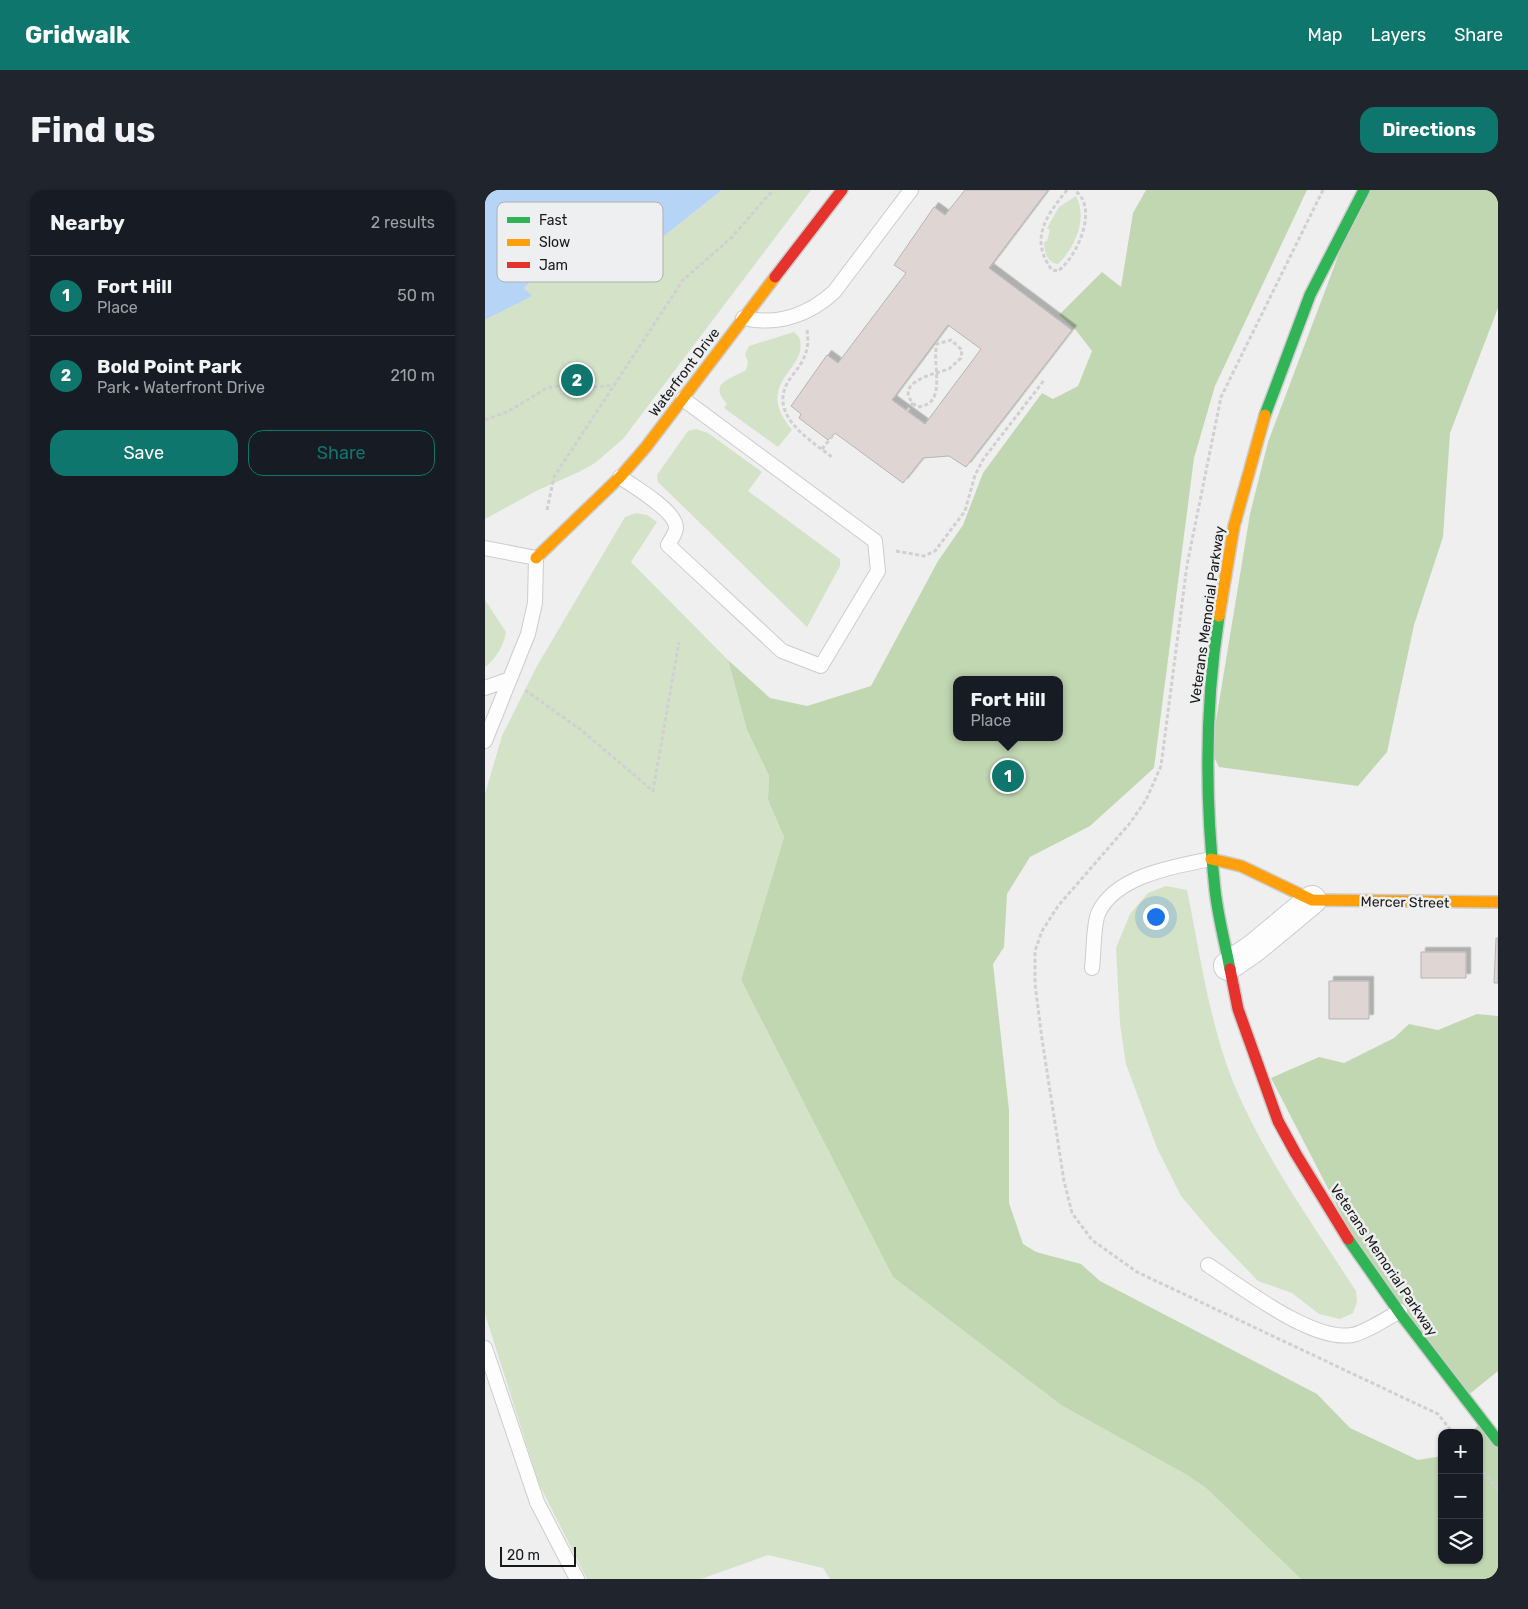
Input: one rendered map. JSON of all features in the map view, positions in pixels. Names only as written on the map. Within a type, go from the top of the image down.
[{"type":"main road","name":"Waterfront Drive","points":[[536,558],[620,477],[646,447],[842,190]]},
{"type":"main road","name":"Veterans Memorial Parkway","points":[[1363,190],[1341,228],[1295,329],[1259,433],[1230,544],[1209,688],[1206,796],[1211,859],[1217,910],[1228,966],[1247,1042],[1278,1124],[1343,1232],[1415,1335],[1498,1441]]},
{"type":"main road","name":"Mercer Street","points":[[1211,859],[1241,866],[1312,900],[1498,902]]},
{"type":"street","points":[[1228,966],[1254,948],[1312,900]]},
{"type":"lane","points":[[743,318],[757,321],[779,321],[803,312],[825,300],[834,292],[911,190]]},
{"type":"lane","points":[[620,477],[665,509],[675,521],[676,529],[668,545],[782,651],[821,666],[878,571],[875,541],[683,399]]},
{"type":"lane","points":[[485,548],[536,558],[533,618],[485,740]]},
{"type":"lane","points":[[485,688],[510,679]]},
{"type":"lane","points":[[1092,968],[1098,914],[1117,889],[1166,868],[1211,859]]},
{"type":"lane","points":[[1208,1266],[1298,1322],[1333,1336],[1353,1335],[1400,1311]]},
{"type":"lane","points":[[485,1348],[537,1502],[577,1579]]},
{"type":"path","points":[[546,514],[554,477],[683,280],[731,238],[773,190]]},
{"type":"path","points":[[1067,190],[1050,211],[1041,234],[1040,247],[1044,259],[1052,270],[1058,270],[1067,264],[1077,249],[1084,227],[1084,204],[1079,194],[1074,190]]},
{"type":"path","points":[[803,312],[808,336],[807,351],[804,363],[785,387],[785,411],[791,425],[832,457]]},
{"type":"path","points":[[936,373],[924,376],[911,385],[908,393],[913,403],[917,406],[930,404],[936,396],[936,373],[935,352],[937,344],[951,340],[961,350],[961,358],[949,369],[936,373]]},
{"type":"path","points":[[876,547],[924,556],[935,551],[965,510],[975,475],[984,458],[1045,379]]},
{"type":"path","points":[[485,420],[509,411],[547,388],[571,384],[599,388],[614,385]]},
{"type":"path","points":[[907,411],[913,403]]},
{"type":"path","points":[[822,449],[835,433]]},
{"type":"path","points":[[510,679],[581,730],[653,791],[679,642]]},
{"type":"path","points":[[1483,1471],[1498,1490]]},
{"type":"green space","points":[[722,190],[811,190],[623,439],[595,463],[538,490],[485,519],[485,320],[531,296],[524,288],[530,282],[663,282],[664,236]]},
{"type":"green space","points":[[1146,190],[1307,190],[1215,386],[1194,458],[1154,768],[1090,826],[1030,857],[1007,894],[1004,947],[993,964],[1009,1110],[1009,1203],[1023,1244],[1036,1252],[1081,1264],[1100,1281],[1317,1394],[1350,1428],[1418,1460],[1438,1457],[1438,1564],[1483,1564],[1483,1429],[1474,1429],[1483,1421],[1498,1440],[1498,1579],[1301,1579],[1206,1488],[1187,1475],[1061,1405],[893,1277],[741,980],[784,837],[768,800],[769,776],[747,730],[728,660],[770,698],[807,706],[871,686],[938,561],[963,525],[983,473],[1042,393],[1053,399],[1078,386],[1092,351],[1075,329],[1059,315],[1102,272],[1121,287],[1133,213]]},
{"type":"green space","points":[[1369,190],[1498,190],[1498,308],[1450,433],[1443,537],[1414,625],[1387,752],[1358,786],[1219,767],[1211,751],[1250,514],[1268,442],[1351,222]]},
{"type":"green space","points":[[1076,196],[1081,214],[1078,232],[1070,250],[1058,264],[1054,263],[1047,256],[1045,249],[1044,242],[1047,241],[1050,230],[1047,228],[1059,207]]},
{"type":"green space","points":[[794,332],[799,337],[800,348],[797,359],[779,388],[777,399],[781,413],[792,430],[778,447],[724,408],[727,404],[720,391],[724,382],[746,370],[748,362],[745,354],[749,346]]},
{"type":"green space","points":[[696,429],[708,433],[762,472],[748,491],[840,559],[840,566],[807,627],[658,482],[657,475],[688,431]]},
{"type":"green space","points":[[636,513],[647,515],[657,522],[631,562],[728,660],[747,730],[769,776],[768,800],[784,837],[741,980],[893,1277],[1061,1405],[1187,1475],[1206,1488],[1301,1579],[830,1579],[823,1568],[768,1555],[701,1579],[587,1579],[539,1484],[485,1314],[485,794],[502,736],[537,666],[625,517]]},
{"type":"green space","points":[[485,600],[506,632],[499,651],[485,667]]},
{"type":"green space","points":[[1166,886],[1187,890],[1211,1011],[1225,1059],[1245,1110],[1274,1163],[1356,1291],[1357,1302],[1353,1313],[1340,1319],[1319,1314],[1292,1293],[1258,1281],[1214,1235],[1181,1196],[1157,1148],[1126,1064],[1120,1024],[1116,948],[1130,914],[1148,893]]},
{"type":"green space","points":[[1477,1014],[1498,1016],[1498,1371],[1467,1396],[1353,1237],[1271,1078],[1319,1057],[1344,1063],[1394,1038],[1409,1024],[1438,1030]]},
{"type":"water","points":[[485,190],[722,190],[663,237],[663,202],[497,202],[497,282],[530,282],[524,288],[532,296],[485,320]]},
{"type":"building","points":[[965,190],[1048,190],[989,268],[1072,330],[966,467],[949,456],[923,458],[903,483],[835,433],[828,440],[799,418],[801,414],[791,406],[827,355],[838,363],[906,273],[894,265],[934,207],[945,215]],"holes":[[[948,325],[981,349],[925,424],[892,400]]]},
{"type":"building","points":[[1496,938],[1498,938],[1498,983],[1494,983]]},
{"type":"building","points":[[1421,952],[1466,952],[1466,978],[1421,978]]},
{"type":"building","points":[[1329,981],[1369,981],[1369,1019],[1329,1019]]},
{"type":"traffic: fast","points":[[1265,415],[1310,295],[1364,190]]},
{"type":"traffic: fast","points":[[1219,616],[1214,650],[1209,719],[1209,822],[1215,890],[1230,969]]},
{"type":"traffic: fast","points":[[1348,1239],[1402,1316],[1498,1441]]},
{"type":"traffic: slow","points":[[536,558],[620,477],[646,447],[775,277]]},
{"type":"traffic: slow","points":[[1219,616],[1234,526],[1265,415]]},
{"type":"traffic: slow","points":[[1211,859],[1241,866],[1312,900],[1498,902]]},
{"type":"traffic: jam","points":[[775,277],[842,190]]},
{"type":"traffic: jam","points":[[1230,969],[1238,1009],[1278,1121],[1348,1239]]},
{"type":"place","name":"Bold Point Park","points":[[577,380]]},
{"type":"place","name":"Fort Hill","points":[[1008,776]]}]
